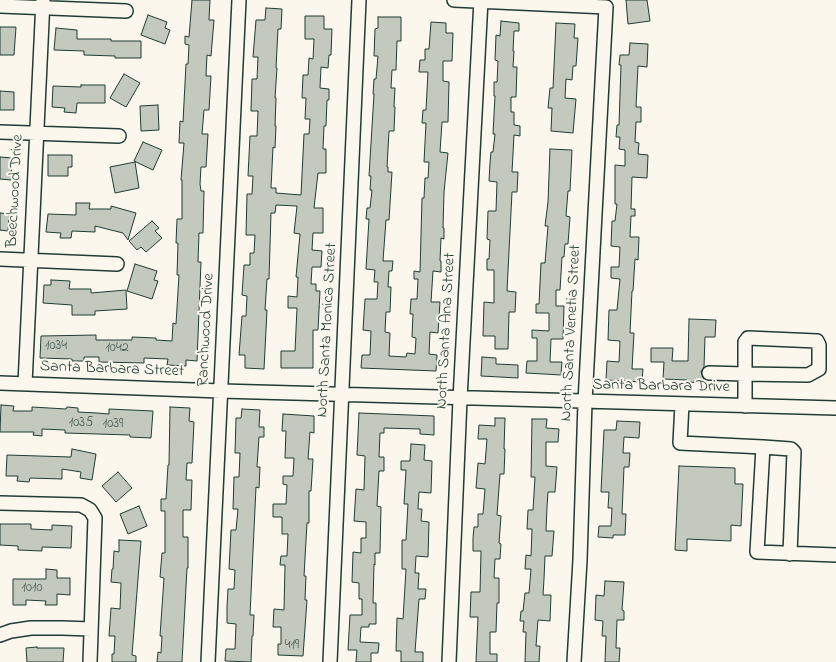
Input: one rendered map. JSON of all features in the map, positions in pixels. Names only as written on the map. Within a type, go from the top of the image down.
[{"type":"street","name":"Ranchwood Drive","points":[[208,662],[239,0]]},
{"type":"street","name":"North Santa Monica Street","points":[[330,662],[359,0]]},
{"type":"street","points":[[454,0],[481,1]]},
{"type":"street","name":"North Santa Venetia Street","points":[[481,1],[606,6],[585,402],[580,560],[574,662]]},
{"type":"street","name":"North Santa Ana Street","points":[[449,662],[460,398],[481,1]]},
{"type":"street","points":[[0,6],[43,4],[126,11]]},
{"type":"street","name":"Beechwood Drive","points":[[25,384],[43,4]]},
{"type":"street","points":[[0,132],[119,136]]},
{"type":"street","points":[[0,259],[117,264]]},
{"type":"street","points":[[709,373],[745,374],[808,375],[819,369],[820,345],[817,341],[748,338],[745,342],[745,374],[745,406]]},
{"type":"street","name":"Santa Barbara Street","points":[[0,383],[221,392],[342,395]]},
{"type":"street","name":"Santa Barbara Drive","points":[[342,395],[836,408]]},
{"type":"street","points":[[682,404],[680,443],[790,449],[794,452],[790,554]]},
{"type":"street","points":[[763,447],[757,552],[836,555]]},
{"type":"street","points":[[0,503],[81,506],[90,510],[95,518],[90,662]]},
{"type":"street","points":[[0,635],[11,631],[31,628],[91,629]]},
{"type":"building","points":[[192,0],[210,0],[209,20],[214,20],[211,56],[207,55],[206,76],[211,76],[209,110],[204,110],[202,134],[208,134],[206,167],[201,167],[200,184],[201,191],[204,191],[203,233],[199,233],[198,262],[201,262],[197,361],[186,360],[186,366],[167,365],[168,359],[144,358],[144,363],[99,362],[99,357],[84,357],[84,361],[40,358],[41,336],[96,335],[96,340],[132,340],[132,337],[156,338],[156,340],[172,341],[173,323],[176,324],[179,275],[177,275],[177,219],[182,219],[181,180],[184,143],[179,143],[180,121],[183,122],[186,64],[188,64],[189,45],[185,44],[185,36],[189,37]]},
{"type":"building","points":[[626,0],[647,0],[650,21],[628,24]]},
{"type":"building","points":[[266,8],[282,9],[281,29],[278,29],[275,98],[276,126],[275,148],[273,147],[271,188],[276,188],[276,193],[301,195],[304,134],[309,134],[310,119],[305,119],[306,98],[302,98],[303,75],[308,75],[309,58],[313,59],[314,39],[305,39],[305,16],[324,16],[324,29],[332,29],[331,55],[329,55],[328,68],[321,67],[320,88],[329,89],[329,100],[327,100],[323,149],[326,149],[326,173],[318,173],[314,208],[323,208],[323,233],[313,233],[312,250],[322,251],[321,267],[312,267],[311,284],[316,284],[316,291],[320,291],[318,330],[313,330],[313,368],[281,368],[281,351],[295,351],[297,308],[288,308],[288,296],[297,297],[298,277],[296,277],[300,234],[294,233],[297,206],[276,205],[275,213],[271,213],[269,279],[267,279],[265,310],[267,310],[264,369],[245,368],[245,355],[239,355],[242,316],[246,316],[247,296],[242,295],[244,265],[250,265],[250,253],[254,253],[255,235],[246,235],[247,194],[252,194],[253,176],[248,176],[250,136],[257,136],[258,111],[251,111],[252,79],[257,79],[258,57],[253,57],[256,20],[265,20]]},
{"type":"building","points":[[148,15],[167,22],[165,28],[170,30],[165,44],[141,35]]},
{"type":"building","points":[[378,17],[401,17],[401,41],[397,41],[396,70],[392,70],[391,88],[395,88],[394,131],[389,131],[387,167],[388,172],[392,172],[389,220],[386,220],[383,261],[393,261],[392,271],[389,271],[388,287],[391,287],[390,312],[386,312],[385,332],[390,333],[389,356],[406,357],[407,353],[415,354],[416,338],[412,337],[413,314],[410,314],[411,299],[417,299],[418,279],[414,279],[414,271],[420,272],[422,198],[424,198],[425,178],[428,178],[429,162],[424,162],[426,123],[422,123],[423,110],[426,110],[428,72],[419,72],[420,60],[425,60],[425,49],[429,49],[431,22],[446,23],[446,33],[453,33],[452,61],[443,61],[443,81],[449,82],[448,122],[442,122],[440,152],[448,153],[444,192],[444,239],[441,238],[441,272],[433,271],[431,302],[440,302],[438,333],[430,332],[429,354],[437,355],[436,371],[361,368],[362,355],[370,355],[371,331],[363,330],[365,299],[377,299],[378,282],[374,282],[375,270],[366,269],[369,219],[366,219],[367,208],[370,208],[372,190],[370,190],[371,176],[369,176],[374,79],[376,79],[378,56],[374,56],[375,29],[378,28]]},
{"type":"building","points":[[501,21],[519,23],[519,31],[514,31],[513,67],[517,67],[516,97],[511,97],[511,112],[514,112],[514,125],[520,126],[520,136],[514,135],[512,172],[518,172],[517,192],[512,192],[507,291],[516,292],[515,312],[509,312],[508,349],[495,349],[495,336],[483,336],[484,302],[494,303],[494,270],[487,270],[490,240],[487,239],[488,211],[496,211],[497,182],[489,181],[491,152],[493,152],[495,134],[493,134],[495,96],[494,82],[497,82],[498,61],[495,60],[496,35],[500,36]]},
{"type":"building","points":[[556,23],[575,24],[574,38],[578,38],[576,66],[573,66],[572,80],[566,79],[565,98],[576,99],[573,133],[551,131],[552,108],[548,108],[550,88],[553,88]]},
{"type":"building","points":[[0,27],[16,27],[14,55],[0,55]]},
{"type":"building","points":[[56,28],[77,30],[77,39],[141,41],[141,58],[115,58],[115,56],[84,55],[84,51],[54,50]]},
{"type":"building","points":[[630,43],[648,44],[647,67],[638,66],[636,107],[641,107],[641,122],[636,122],[635,142],[639,143],[638,154],[648,155],[647,178],[632,177],[631,209],[635,209],[635,216],[631,216],[630,237],[639,237],[638,260],[635,259],[632,291],[630,333],[634,333],[632,369],[643,369],[642,382],[606,380],[607,361],[619,362],[620,341],[608,340],[609,310],[617,310],[620,279],[611,278],[611,267],[619,267],[620,247],[611,246],[612,221],[615,221],[617,204],[615,204],[615,165],[625,166],[625,150],[619,149],[620,137],[616,137],[617,125],[619,125],[621,65],[619,65],[620,55],[629,55]]},
{"type":"building","points":[[124,74],[140,83],[126,107],[110,98]]},
{"type":"building","points":[[81,85],[105,85],[105,103],[77,103],[76,113],[64,112],[65,108],[52,107],[53,86],[81,87]]},
{"type":"building","points":[[0,91],[14,92],[14,110],[0,110]]},
{"type":"building","points":[[158,105],[159,130],[141,131],[140,106]]},
{"type":"building","points":[[143,142],[162,150],[153,170],[134,161]]},
{"type":"building","points":[[550,149],[572,150],[570,191],[568,191],[566,216],[570,217],[568,244],[565,244],[564,257],[562,257],[560,290],[556,290],[556,306],[564,306],[563,339],[551,339],[550,362],[562,362],[561,375],[526,373],[527,361],[537,361],[537,338],[532,338],[532,330],[549,331],[549,313],[536,313],[536,304],[539,304],[541,263],[545,263],[548,226],[545,226],[548,202]]},
{"type":"building","points":[[48,155],[72,155],[72,167],[68,167],[68,176],[48,176]]},
{"type":"building","points":[[0,157],[12,158],[11,180],[0,179]]},
{"type":"building","points":[[135,162],[139,188],[115,193],[110,167]]},
{"type":"building","points":[[76,203],[90,203],[89,209],[111,209],[111,206],[136,213],[128,240],[123,233],[95,226],[95,232],[72,231],[71,238],[60,238],[61,233],[46,232],[48,214],[76,215]]},
{"type":"building","points":[[0,213],[9,214],[8,231],[0,230]]},
{"type":"building","points":[[152,221],[159,228],[155,231],[162,238],[146,252],[141,247],[137,250],[129,241]]},
{"type":"building","points":[[135,264],[157,271],[154,280],[158,281],[152,299],[127,291]]},
{"type":"building","points":[[51,280],[70,281],[69,289],[91,289],[91,293],[126,290],[127,309],[95,311],[95,315],[72,315],[72,305],[43,303],[44,285],[51,285]]},
{"type":"building","points":[[689,319],[716,320],[715,337],[705,337],[704,367],[701,372],[704,383],[687,382],[687,380],[663,379],[664,362],[651,362],[651,348],[673,348],[672,361],[688,361]]},
{"type":"building","points":[[482,357],[496,358],[496,364],[518,365],[518,378],[481,376]]},
{"type":"building","points":[[1,405],[14,406],[13,411],[32,411],[32,407],[66,409],[67,407],[78,408],[78,412],[109,414],[109,409],[153,411],[151,438],[130,437],[130,435],[65,433],[65,430],[42,429],[42,436],[33,435],[34,432],[0,432]]},
{"type":"building","points":[[170,407],[190,408],[189,421],[194,422],[192,463],[187,463],[186,480],[192,480],[191,510],[183,510],[183,537],[188,537],[188,568],[182,662],[157,662],[158,652],[161,653],[162,636],[160,636],[164,578],[160,577],[162,553],[165,553],[165,511],[161,511],[161,499],[166,499],[169,465]]},
{"type":"building","points":[[242,409],[260,410],[259,427],[264,427],[264,437],[259,437],[257,467],[260,467],[259,488],[256,487],[250,615],[254,615],[251,662],[225,661],[226,649],[235,649],[236,624],[227,623],[227,607],[228,589],[234,589],[235,570],[229,569],[231,530],[236,530],[238,509],[233,509],[234,477],[239,477],[240,453],[235,453],[236,418],[241,418]]},
{"type":"building","points":[[359,413],[434,416],[434,435],[420,434],[420,429],[384,428],[384,433],[380,433],[379,457],[384,457],[384,471],[379,471],[377,506],[381,507],[380,553],[375,553],[375,565],[374,564],[373,603],[376,603],[376,624],[369,624],[369,627],[361,627],[360,642],[379,643],[378,653],[371,653],[371,662],[356,662],[357,650],[348,650],[350,615],[362,615],[362,599],[359,599],[359,583],[352,582],[353,552],[361,553],[361,538],[366,538],[366,522],[354,521],[356,489],[364,490],[365,456],[357,455]]},
{"type":"building","points":[[283,414],[314,416],[314,433],[310,432],[308,459],[313,459],[311,491],[309,491],[309,523],[307,523],[304,576],[306,576],[305,600],[307,600],[303,656],[278,655],[278,644],[281,644],[281,627],[273,627],[274,609],[284,610],[285,565],[280,565],[281,556],[287,556],[288,534],[282,534],[282,517],[273,517],[273,504],[286,504],[287,485],[283,484],[283,476],[293,476],[294,458],[285,458],[286,431],[282,431]]},
{"type":"building","points":[[495,418],[505,418],[504,474],[500,474],[497,515],[501,516],[499,543],[501,544],[500,559],[495,559],[494,578],[499,578],[499,603],[497,603],[496,632],[490,632],[490,654],[497,654],[497,662],[476,662],[478,617],[470,617],[471,592],[480,592],[481,551],[473,551],[473,538],[474,527],[478,527],[478,514],[483,514],[485,489],[476,488],[478,463],[485,464],[487,439],[478,439],[479,425],[495,426]]},
{"type":"building","points":[[532,419],[547,419],[546,428],[559,429],[558,442],[546,442],[546,466],[557,467],[555,492],[548,492],[546,531],[554,531],[552,556],[545,556],[543,595],[551,595],[550,621],[538,620],[536,646],[540,646],[539,662],[525,662],[526,632],[523,632],[524,621],[520,621],[525,593],[529,593],[531,569],[525,569],[526,555],[531,556],[532,529],[527,529],[528,510],[533,510],[535,477],[531,477]]},
{"type":"building","points":[[617,421],[640,422],[639,438],[624,437],[623,453],[630,453],[629,467],[624,467],[622,514],[626,514],[625,535],[613,535],[613,538],[598,537],[599,526],[611,526],[612,508],[608,508],[609,492],[601,492],[604,430],[616,430]]},
{"type":"building","points":[[411,444],[425,445],[424,460],[432,461],[431,493],[419,492],[418,509],[422,509],[421,521],[429,522],[428,557],[416,556],[415,573],[419,573],[418,589],[426,589],[425,599],[419,599],[415,652],[423,652],[423,662],[401,662],[401,651],[396,651],[397,618],[403,619],[406,569],[402,569],[402,540],[406,540],[408,504],[404,504],[406,470],[401,470],[401,461],[410,461]]},
{"type":"building","points":[[72,449],[96,454],[92,480],[80,478],[81,472],[62,469],[62,479],[30,478],[29,482],[17,481],[18,476],[6,476],[7,455],[71,457]]},
{"type":"building","points":[[679,466],[735,468],[735,484],[743,484],[741,526],[731,525],[731,541],[687,539],[687,551],[675,550]]},
{"type":"building","points":[[118,472],[132,488],[116,502],[102,486]]},
{"type":"building","points":[[139,506],[147,526],[128,534],[120,514]]},
{"type":"building","points":[[0,524],[31,524],[31,529],[52,530],[52,525],[72,526],[71,548],[42,547],[42,551],[18,550],[18,546],[0,545]]},
{"type":"building","points":[[119,540],[141,541],[132,655],[136,656],[136,662],[112,662],[115,636],[109,636],[111,608],[120,609],[121,583],[111,582],[114,551],[119,552]]},
{"type":"building","points":[[46,569],[57,570],[57,578],[70,578],[70,595],[57,594],[57,605],[45,605],[46,601],[26,600],[26,605],[13,605],[13,579],[46,579]]},
{"type":"building","points":[[605,581],[624,582],[622,610],[624,611],[624,620],[617,620],[616,648],[620,648],[619,662],[605,662],[606,636],[602,636],[603,621],[595,620],[596,595],[604,596]]},
{"type":"building","points":[[26,648],[64,648],[63,662],[27,662]]}]
